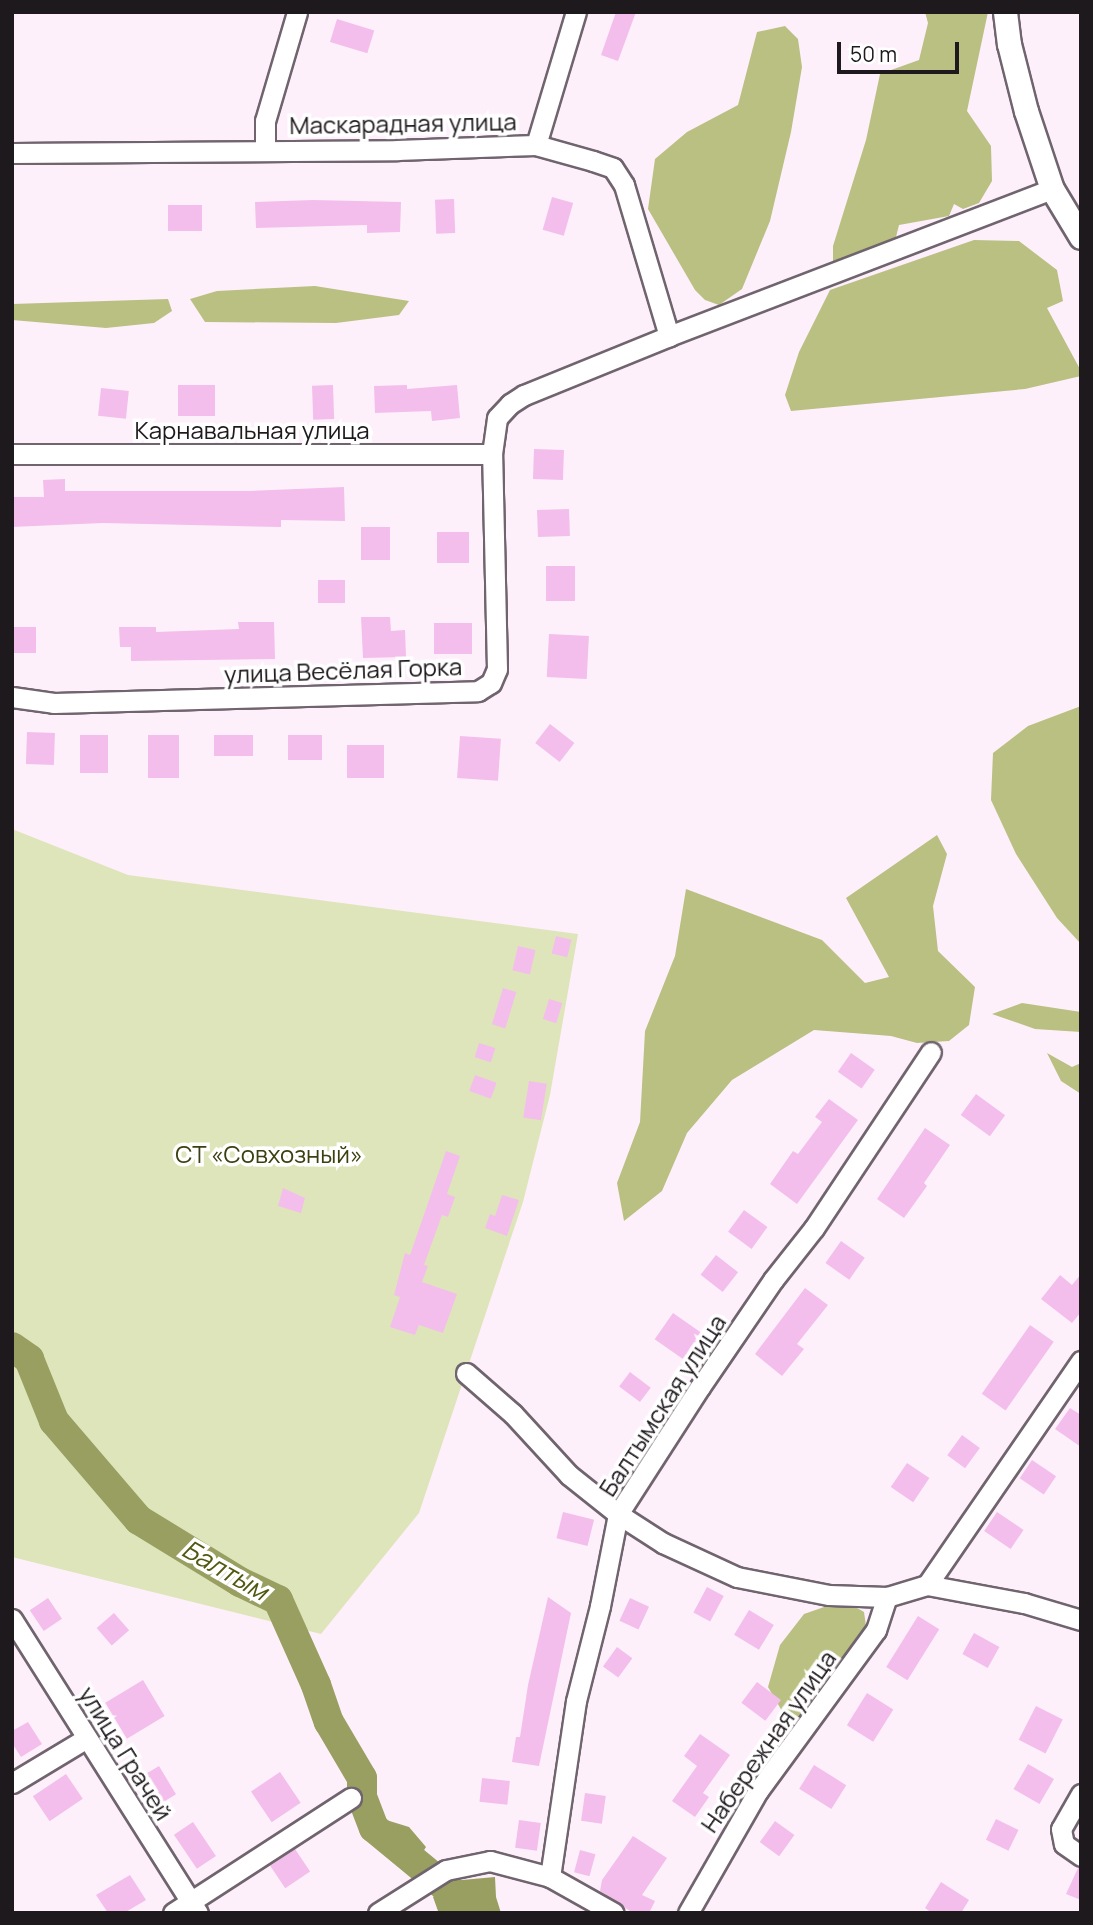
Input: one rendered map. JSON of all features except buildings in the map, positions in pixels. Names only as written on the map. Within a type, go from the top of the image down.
[{"type":"street","points":[[265,151],[265,121],[298,12]]},
{"type":"street","points":[[536,145],[576,12]]},
{"type":"street","points":[[1005,12],[1009,44],[1026,111],[1052,189],[1081,237]]},
{"type":"street","name":"Маскарадная улица","points":[[12,153],[536,145],[613,168],[633,206],[669,336]]},
{"type":"street","points":[[669,336],[1052,189]]},
{"type":"street","name":"улица Весёлая Горка","points":[[12,697],[54,703],[478,691],[491,683],[497,669],[492,454],[497,418],[524,394],[669,336]]},
{"type":"street","name":"Карнавальная улица","points":[[12,454],[492,454]]},
{"type":"street","name":"Балтымская улица","points":[[550,1877],[576,1701],[600,1606],[618,1514],[700,1387],[773,1280],[814,1228],[931,1052]]},
{"type":"street","points":[[927,1585],[1081,1362]]},
{"type":"street","points":[[466,1373],[513,1414],[569,1475],[618,1514],[663,1543],[737,1577],[829,1595],[887,1597],[927,1585],[1024,1602],[1081,1620]]},
{"type":"street","name":"Набережная улица","points":[[688,1913],[758,1791],[876,1630],[887,1597]]},
{"type":"street","name":"улица Грачей","points":[[12,1619],[194,1907]]},
{"type":"street","points":[[12,1783],[87,1738]]},
{"type":"street","points":[[1081,1794],[1061,1829],[1064,1844],[1081,1856]]},
{"type":"street","points":[[173,1913],[194,1907],[351,1798]]},
{"type":"street","points":[[378,1913],[446,1870],[490,1861],[550,1877],[614,1913]]},
{"type":"green space","name":"СТ «Совхозный»","points":[[12,829],[128,875],[578,934],[550,1095],[523,1202],[419,1513],[321,1634],[12,1557]]},
{"type":"shaded area","points":[[925,12],[988,12],[967,111],[991,146],[992,181],[979,203],[963,209],[954,204],[949,216],[899,225],[894,245],[833,262],[833,246],[866,140],[880,74],[919,60],[928,23]]},
{"type":"shaded area","points":[[785,26],[798,39],[802,67],[791,132],[770,221],[742,289],[719,305],[705,300],[695,290],[648,209],[655,159],[687,132],[738,105],[757,32]]},
{"type":"shaded area","points":[[974,240],[1019,241],[1057,270],[1063,301],[1047,308],[1081,371],[1081,376],[1025,389],[791,411],[785,395],[799,352],[830,290]]},
{"type":"shaded area","points":[[315,286],[409,301],[399,315],[336,323],[205,322],[190,299],[217,291]]},
{"type":"shaded area","points":[[168,299],[172,311],[154,323],[106,328],[12,320],[12,304]]},
{"type":"shaded area","points":[[1081,706],[1081,944],[1057,918],[1016,854],[991,800],[993,753],[1028,726]]},
{"type":"shaded area","points":[[937,835],[947,854],[933,906],[938,951],[975,987],[969,1025],[949,1041],[917,1043],[891,1036],[814,1030],[732,1080],[687,1133],[662,1191],[624,1221],[617,1183],[640,1122],[645,1031],[675,956],[686,889],[822,940],[865,983],[889,977],[846,898]]},
{"type":"shaded area","points":[[1022,1003],[1081,1012],[1081,1032],[1035,1029],[992,1014]]},
{"type":"shaded area","points":[[1047,1053],[1072,1067],[1081,1063],[1081,1094],[1061,1081]]},
{"type":"shaded area","points":[[852,1605],[864,1612],[866,1626],[855,1650],[808,1713],[789,1723],[768,1687],[780,1645],[804,1614],[827,1606]]},
{"type":"shaded area","points":[[383,1819],[409,1827],[426,1847],[412,1869],[392,1860],[364,1837]]},
{"type":"shaded area","points":[[495,1877],[496,1897],[501,1913],[433,1913],[438,1911],[433,1897],[451,1881]]},
{"type":"waterway","name":"Балтым","points":[[12,1347],[29,1359],[54,1421],[139,1520],[240,1582],[278,1600],[316,1685],[329,1722],[362,1778],[362,1797],[374,1828],[477,1913]]}]
